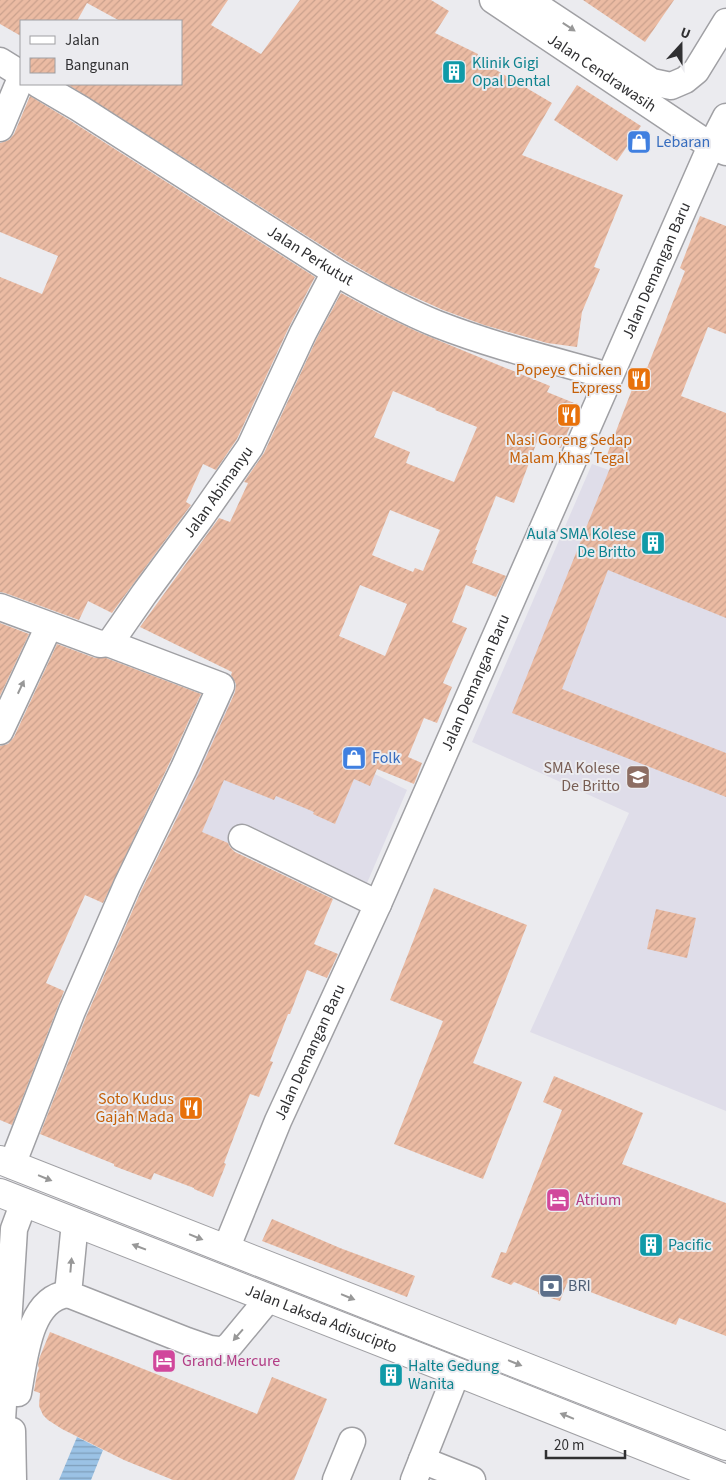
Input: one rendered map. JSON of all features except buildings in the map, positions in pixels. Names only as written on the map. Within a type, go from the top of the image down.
[{"type":"main road","name":"Jalan Laksda Adisucipto","points":[[6,1162],[726,1446]]},
{"type":"main road","name":"Jalan Laksda Adisucipto","points":[[12,1197],[726,1479]]},
{"type":"street","name":"Jalan Cendrawasih","points":[[493,0],[718,149]]},
{"type":"street","points":[[528,0],[652,82],[671,86],[685,80],[696,71],[726,22]]},
{"type":"street","points":[[0,61],[20,73]]},
{"type":"street","points":[[0,128],[20,80]]},
{"type":"street","name":"Jalan Perkutut","points":[[40,85],[79,108],[335,272],[378,297],[436,324],[482,340],[609,376]]},
{"type":"street","name":"Jalan Demangan Baru","points":[[226,1249],[278,1121],[378,904],[609,376],[718,149],[726,117]]},
{"type":"street","name":"Jalan Abimanyu","points":[[108,643],[250,447],[303,333],[335,272]]},
{"type":"street","points":[[0,608],[100,644],[108,643],[221,686],[184,768],[127,885],[6,1162]]},
{"type":"street","points":[[0,731],[49,626]]},
{"type":"street","points":[[242,838],[378,904]]},
{"type":"street","points":[[0,1452],[14,1229],[12,1197]]},
{"type":"street","points":[[68,1294],[75,1222]]},
{"type":"street","points":[[13,1480],[12,1428],[30,1334],[34,1322],[46,1305],[53,1299],[60,1295],[68,1294],[187,1341],[218,1350],[230,1345],[269,1298]]},
{"type":"street","points":[[457,1372],[418,1470],[472,1480]]},
{"type":"street","points":[[336,1480],[352,1441]]},
{"type":"shaded area","name":"SMA Kolese De Britto","points":[[592,464],[726,512],[726,1111],[530,1032],[629,813],[472,742]]},
{"type":"shaded area","points":[[222,698],[407,790],[358,904],[167,816]]},
{"type":"water","points":[[77,1437],[103,1450],[91,1480],[59,1480]]},
{"type":"place","name":"Klinik Gigi Opal Dental","points":[[454,72]]},
{"type":"place","name":"Lebaran","points":[[639,142]]},
{"type":"place","name":"Popeye Chicken Express","points":[[639,379]]},
{"type":"place","name":"Nasi Goreng Sedap Malam Khas Tegal","points":[[569,415]]},
{"type":"place","name":"Aula SMA Kolese De Britto","points":[[653,543]]},
{"type":"place","name":"Folk","points":[[354,758]]},
{"type":"place","name":"SMA Kolese De Britto","points":[[638,777]]},
{"type":"place","name":"Soto Kudus Gajah Mada","points":[[191,1108]]},
{"type":"place","name":"Atrium","points":[[558,1200]]},
{"type":"place","name":"Pacific","points":[[651,1245]]},
{"type":"place","name":"BRI","points":[[551,1286]]},
{"type":"place","name":"Grand Mercure","points":[[164,1361]]},
{"type":"place","name":"Halte Gedung Wanita","points":[[391,1375]]}]
